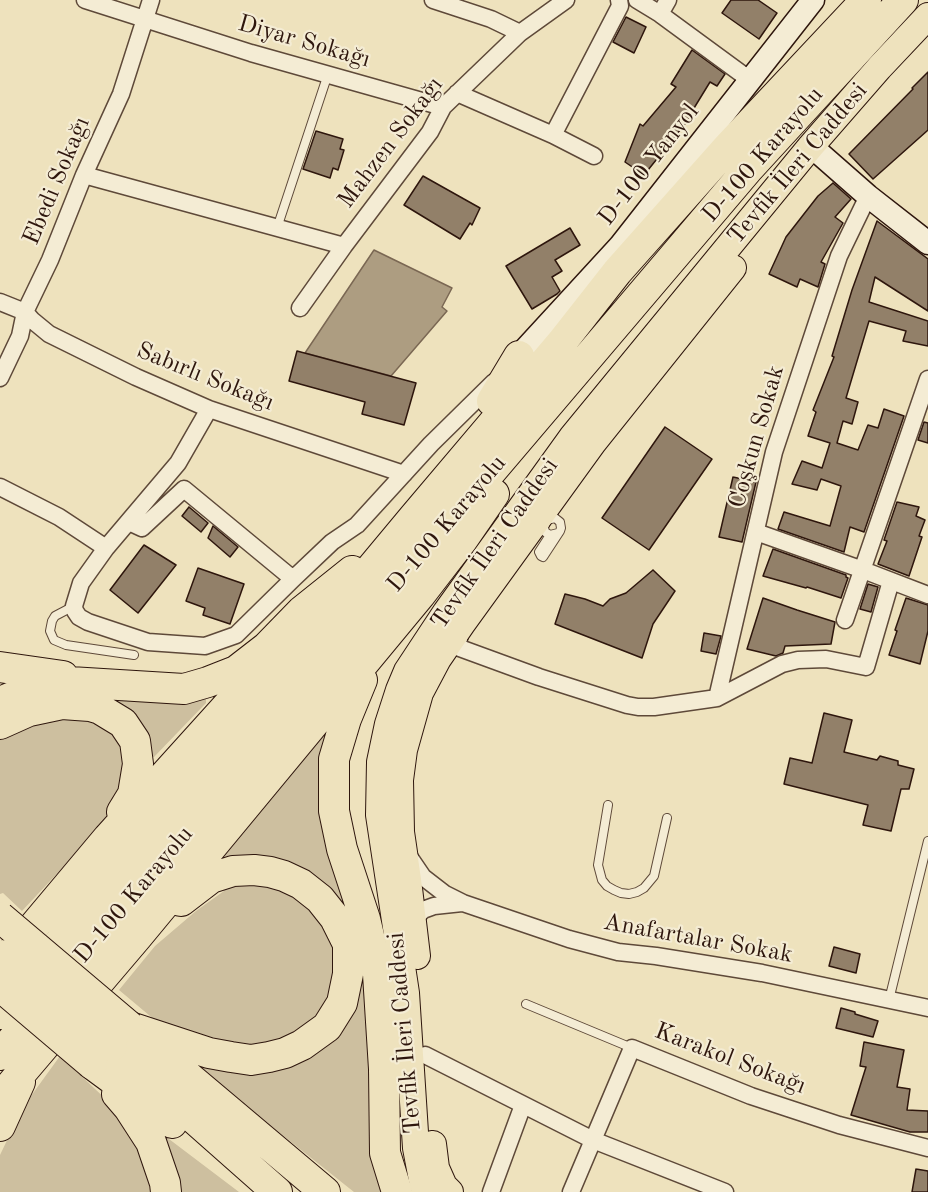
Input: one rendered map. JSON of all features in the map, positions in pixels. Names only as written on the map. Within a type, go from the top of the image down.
[{"type":"highway","name":"D-100 Karayolu","points":[[0,1014],[562,342],[617,272],[728,147],[866,0]]},
{"type":"highway","name":"D-100 Karayolu","points":[[0,1055],[284,715],[749,168],[903,0]]},
{"type":"highway","points":[[0,702],[36,687],[70,682],[184,688],[208,682],[236,670],[267,647],[302,612],[413,518],[501,388],[519,356]]},
{"type":"highway","points":[[0,1098],[137,938],[464,540],[576,373]]},
{"type":"highway","points":[[0,967],[108,838],[339,582]]},
{"type":"highway","points":[[397,1192],[385,1154],[384,1070],[378,974],[365,919],[342,849],[334,810],[334,759],[346,719],[363,678],[397,638],[420,595]]},
{"type":"highway","points":[[0,667],[102,683]]},
{"type":"highway","points":[[0,724],[29,711],[62,704],[100,709],[123,723],[135,741],[138,764],[133,794],[108,838]]},
{"type":"highway","points":[[111,1046],[209,1053],[251,1060],[269,1058],[302,1045],[327,1027],[342,1003],[348,974],[348,944],[335,918],[320,899],[301,884],[284,876],[254,870],[234,871],[211,878],[137,938]]},
{"type":"highway","points":[[0,918],[111,1046],[265,1192]]},
{"type":"highway","points":[[0,955],[111,1046],[277,1192]]},
{"type":"highway","points":[[0,986],[111,1046],[325,1192]]},
{"type":"highway","points":[[111,1046],[129,1108],[151,1142],[166,1192]]},
{"type":"highway","points":[[0,1126],[29,1063]]},
{"type":"main road","name":"D-100 Yanyol","points":[[519,356],[620,246],[813,0]]},
{"type":"main road","name":"Tevfik İleri Caddesi","points":[[426,1192],[416,1148],[405,993],[379,815],[380,762],[388,724],[407,671],[543,522],[593,443],[879,68],[928,16]]},
{"type":"main road","name":"Tevfik İleri Caddesi","points":[[817,151],[928,36]]},
{"type":"main road","points":[[817,151],[868,196],[928,243]]},
{"type":"main road","name":"Tevfik İleri Caddesi","points":[[450,1192],[444,1186],[436,1168],[429,1118],[422,1011],[401,831],[400,780],[404,750],[420,693],[438,659],[454,618]]},
{"type":"street","name":"Diyar Sokağı","points":[[85,0],[251,52],[443,107]]},
{"type":"street","name":"Ebedi Sokağı","points":[[0,378],[20,336],[25,312],[51,260],[84,175],[121,94],[151,0]]},
{"type":"street","points":[[433,0],[491,20],[520,33]]},
{"type":"street","name":"Mahzen Sokağı","points":[[300,308],[430,132],[443,107],[520,33],[566,0]]},
{"type":"street","points":[[553,135],[620,6],[619,0]]},
{"type":"street","points":[[638,0],[664,7],[750,80]]},
{"type":"street","points":[[457,93],[553,135],[594,156]]},
{"type":"street","points":[[84,175],[344,246]]},
{"type":"street","name":"Coşkun Sokak","points":[[717,698],[774,452],[839,256],[868,196]]},
{"type":"street","name":"Sabırlı Sokağı","points":[[0,302],[25,312],[50,334],[136,377],[209,409],[404,474]]},
{"type":"street","points":[[209,409],[178,463],[106,548],[81,583],[74,606],[79,617],[148,642],[205,646],[236,635],[292,579],[333,542],[357,525],[431,444],[519,356]]},
{"type":"street","points":[[845,620],[928,379]]},
{"type":"street","points":[[0,487],[59,517],[106,548]]},
{"type":"street","points":[[129,522],[142,528],[184,489],[292,579]]},
{"type":"street","points":[[756,532],[928,595]]},
{"type":"street","points":[[454,618],[457,647],[539,677],[627,705],[646,708],[717,698],[776,667],[798,660],[826,659],[866,667],[891,581]]},
{"type":"street","points":[[401,831],[407,853],[423,877],[445,894],[463,903]]},
{"type":"street","points":[[413,920],[423,910],[434,906],[463,903]]},
{"type":"street","name":"Anafartalar Sokak","points":[[463,903],[569,939],[618,952],[762,973],[928,1008]]},
{"type":"street","name":"Karakol Sokağı","points":[[571,1192],[632,1048],[751,1096],[839,1125],[928,1149]]},
{"type":"street","points":[[425,1055],[593,1140],[725,1192]]},
{"type":"street","points":[[491,1192],[523,1105]]},
{"type":"lane","points":[[277,228],[328,74]]},
{"type":"lane","points":[[74,606],[56,616],[52,621],[50,631],[54,640],[66,645],[134,655]]},
{"type":"lane","points":[[608,805],[598,865],[602,880],[621,893],[637,892],[644,888],[654,876],[667,818]]},
{"type":"lane","points":[[889,1000],[928,841]]},
{"type":"lane","points":[[526,1004],[632,1048]]},
{"type":"shaded area","points":[[374,250],[452,288],[442,307],[447,311],[391,376],[305,353]]},
{"type":"shaded area","points":[[117,694],[206,694],[206,703],[154,757],[147,756],[110,701]]},
{"type":"shaded area","points":[[85,715],[125,742],[121,793],[109,818],[22,911],[3,893],[0,894],[0,738],[35,720]]},
{"type":"shaded area","points":[[330,721],[354,917],[221,864],[220,859]]},
{"type":"shaded area","points":[[254,879],[318,905],[341,954],[337,994],[297,1042],[243,1052],[156,1021],[119,990],[155,946],[196,911],[224,891],[221,885]]},
{"type":"shaded area","points":[[358,969],[366,973],[385,1192],[354,1192],[199,1069],[198,1061],[277,1068]]},
{"type":"shaded area","points":[[60,1056],[111,1104],[140,1139],[160,1192],[0,1192],[0,1155],[23,1107]]},
{"type":"shaded area","points":[[165,1136],[239,1192],[175,1192]]},
{"type":"building","points":[[731,0],[758,0],[777,13],[759,39],[722,13]]},
{"type":"building","points":[[626,17],[646,27],[634,53],[613,42]]},
{"type":"building","points":[[692,50],[725,74],[717,86],[710,82],[691,113],[693,114],[644,175],[625,162],[640,124],[643,126],[676,87],[671,84]]},
{"type":"building","points":[[928,72],[928,130],[873,179],[849,154]]},
{"type":"building","points":[[316,131],[343,139],[340,149],[344,150],[338,170],[333,168],[330,178],[303,169]]},
{"type":"building","points":[[423,176],[480,208],[472,225],[470,223],[460,239],[404,205]]},
{"type":"building","points":[[833,183],[851,199],[835,217],[843,223],[821,262],[825,264],[818,287],[800,279],[797,287],[769,274],[786,237],[818,196]]},
{"type":"building","points":[[877,221],[928,259],[928,311],[875,277],[869,302],[928,321],[928,346],[903,341],[906,331],[869,321],[846,398],[858,402],[852,424],[843,421],[837,443],[858,450],[868,425],[878,428],[884,409],[904,416],[864,532],[850,527],[844,552],[778,529],[784,512],[830,526],[841,486],[821,479],[817,490],[792,484],[802,461],[822,468],[830,443],[808,436],[816,412],[813,410],[834,357],[832,356],[852,290]]},
{"type":"building","points":[[570,228],[580,245],[555,260],[562,271],[552,277],[560,291],[532,309],[506,266]]},
{"type":"building","points":[[297,351],[416,383],[404,425],[362,414],[365,402],[289,381]]},
{"type":"building","points":[[924,422],[928,423],[928,443],[918,440]]},
{"type":"building","points":[[665,427],[712,459],[649,550],[602,518]]},
{"type":"building","points":[[733,477],[756,482],[742,542],[719,537]]},
{"type":"building","points":[[897,502],[919,507],[916,516],[925,520],[909,576],[878,564],[887,541],[884,540]]},
{"type":"building","points":[[189,507],[208,523],[201,532],[182,516]]},
{"type":"building","points":[[213,526],[238,547],[230,557],[208,538]]},
{"type":"building","points":[[144,545],[176,565],[138,613],[110,590]]},
{"type":"building","points":[[773,549],[846,575],[848,578],[841,598],[763,576]]},
{"type":"building","points":[[198,568],[244,584],[230,624],[203,615],[205,608],[186,601]]},
{"type":"building","points":[[653,570],[675,591],[653,624],[642,658],[555,624],[565,594],[603,606],[610,599],[626,593]]},
{"type":"building","points":[[868,584],[878,587],[871,612],[860,609]]},
{"type":"building","points":[[763,598],[835,622],[831,644],[785,646],[783,653],[776,656],[747,649]]},
{"type":"building","points":[[906,598],[928,605],[928,631],[920,664],[889,655]]},
{"type":"building","points":[[704,633],[721,636],[716,654],[701,651]]},
{"type":"building","points":[[824,713],[852,720],[844,752],[877,760],[880,756],[898,761],[898,765],[914,769],[909,789],[901,789],[891,831],[863,825],[868,805],[784,784],[790,758],[812,763]]},
{"type":"building","points":[[834,947],[860,954],[856,973],[829,966]]},
{"type":"building","points":[[841,1008],[878,1021],[873,1037],[836,1028]]},
{"type":"building","points":[[864,1042],[904,1050],[897,1087],[910,1089],[907,1110],[928,1111],[928,1132],[910,1132],[851,1115],[866,1067],[860,1066]]},
{"type":"building","points":[[916,1169],[928,1171],[928,1192],[912,1192]]}]
